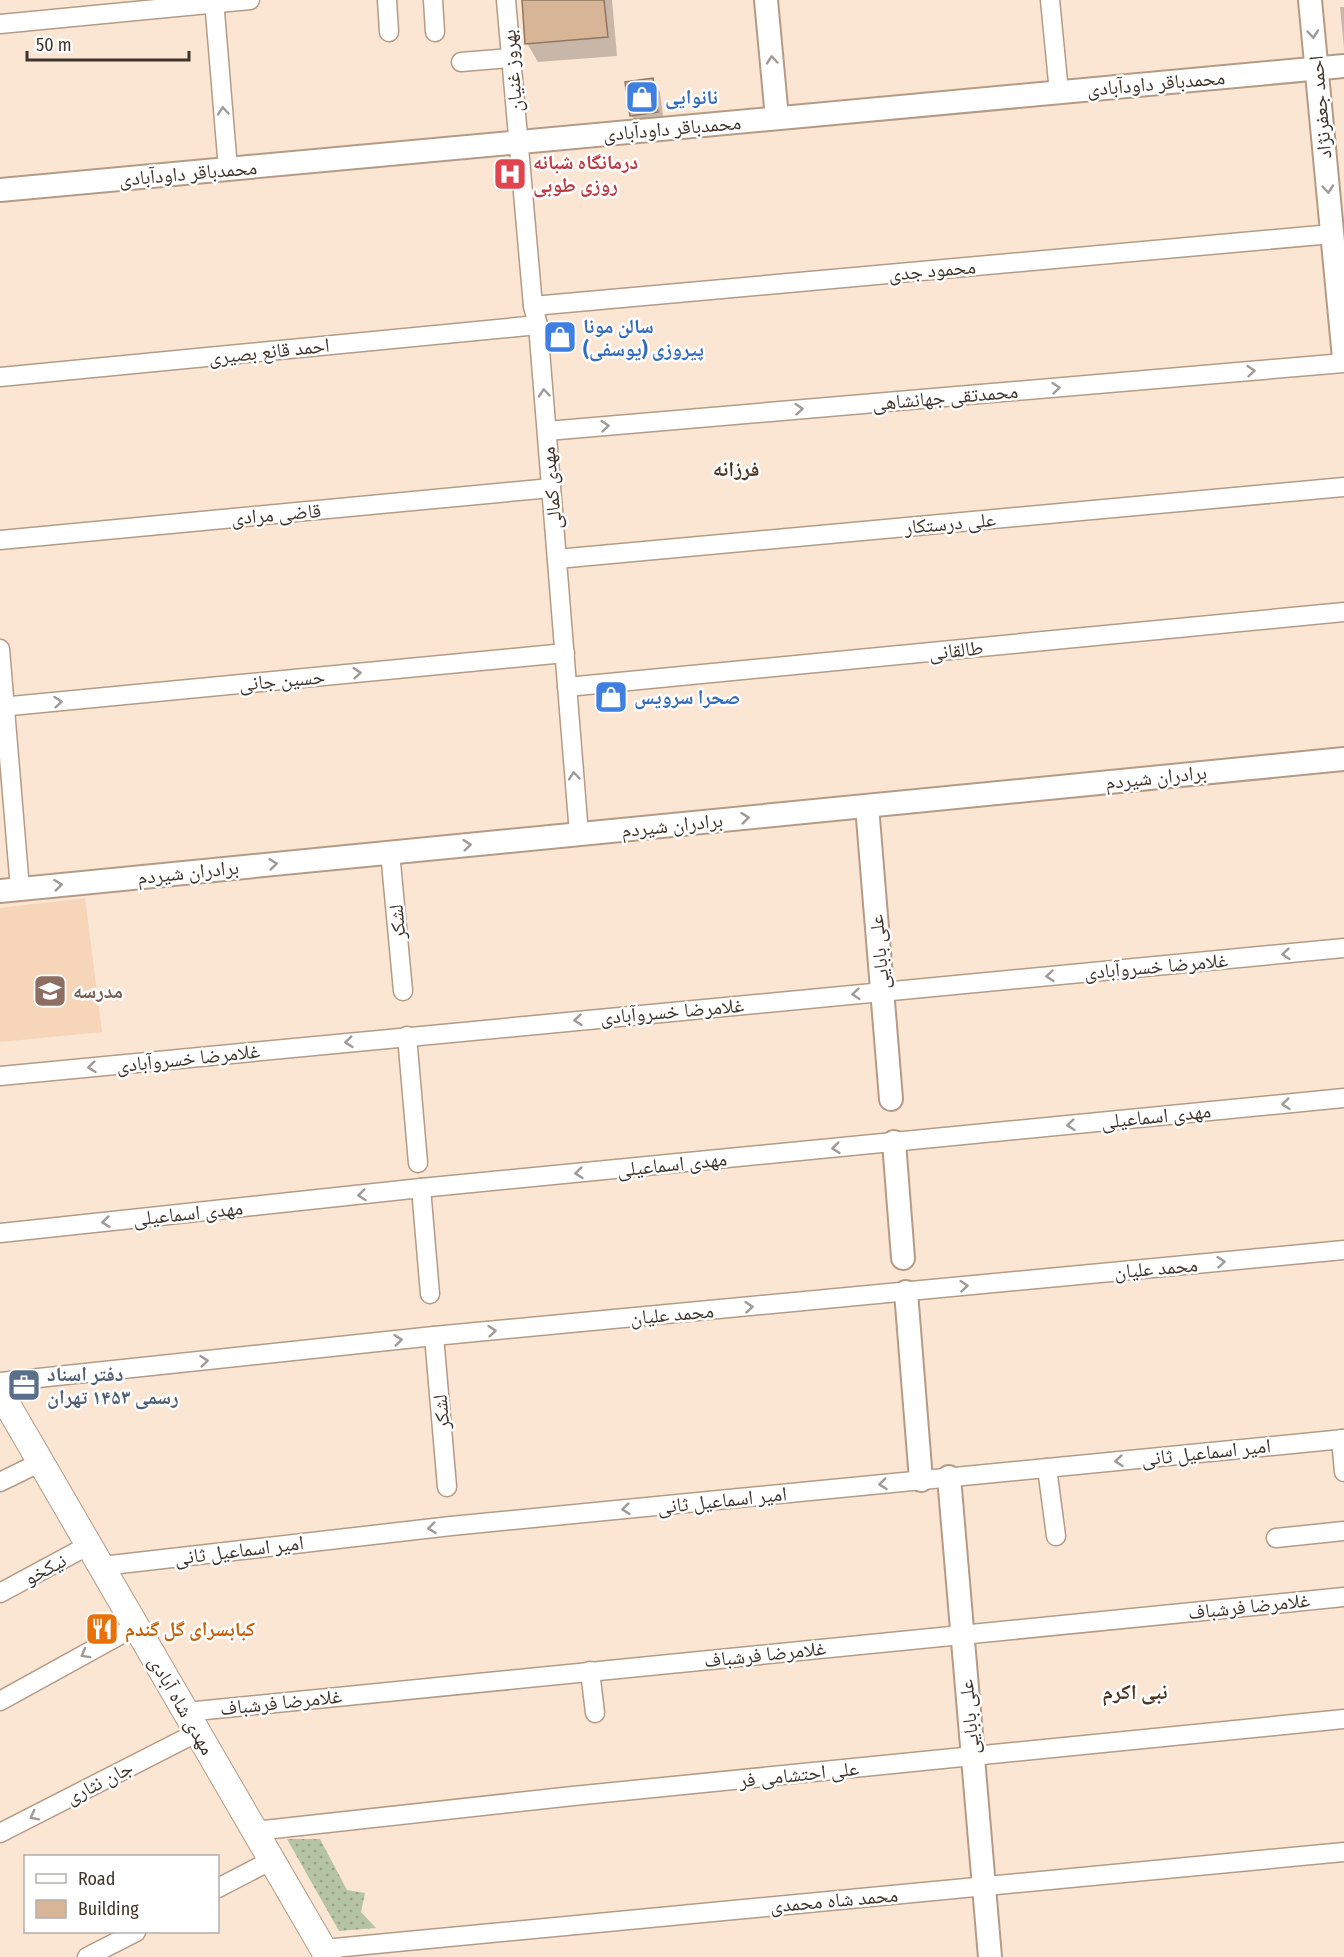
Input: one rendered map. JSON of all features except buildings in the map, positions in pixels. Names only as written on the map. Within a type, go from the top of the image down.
[{"type":"main road","name":"مهدی شاه آبادی","points":[[0,1392],[326,1953]]},
{"type":"street","points":[[0,24],[214,1],[249,0]]},
{"type":"street","points":[[387,0],[389,32]]},
{"type":"street","points":[[433,0],[435,32]]},
{"type":"street","name":"بهروز غنیان","points":[[506,0],[518,142]]},
{"type":"street","points":[[766,0],[777,118]]},
{"type":"street","points":[[1050,0],[1059,92]]},
{"type":"street","name":"احمد جعفرنژاد","points":[[1310,0],[1337,246],[1344,358]]},
{"type":"street","points":[[214,1],[228,169]]},
{"type":"street","points":[[461,62],[511,58]]},
{"type":"street","name":"محمدباقر داودآبادی","points":[[0,190],[1344,66]]},
{"type":"street","name":"مهدی کمالی","points":[[518,142],[533,306],[538,325],[579,834]]},
{"type":"street","name":"محمود جدی","points":[[533,306],[1337,246]]},
{"type":"street","name":"احمد قانع بصیری","points":[[0,377],[538,325]]},
{"type":"street","name":"محمدتقی جهانشاهی","points":[[547,430],[1344,363]]},
{"type":"street","name":"علی درستکار","points":[[557,559],[1344,486]]},
{"type":"street","name":"قاضی مرادی","points":[[0,540],[551,488]]},
{"type":"street","name":"طالقانی","points":[[567,687],[1344,612]]},
{"type":"street","points":[[0,650],[10,890]]},
{"type":"street","name":"حسین جانی","points":[[2,707],[565,653]]},
{"type":"street","name":"برادران شیردم","points":[[10,890],[1344,759]]},
{"type":"street","name":"علی بابایی","points":[[867,806],[891,1099]]},
{"type":"street","name":"لشكر","points":[[390,852],[403,991]]},
{"type":"street","name":"غلامرضا خسروآبادی","points":[[0,1076],[1344,948]]},
{"type":"street","points":[[407,1036],[418,1163]]},
{"type":"street","name":"مهدی اسماعیلی","points":[[0,1233],[421,1188],[1344,1098]]},
{"type":"street","points":[[894,1142],[903,1258]]},
{"type":"street","points":[[421,1188],[430,1294]]},
{"type":"street","name":"محمد علیان","points":[[0,1382],[434,1336],[1344,1250]]},
{"type":"street","points":[[906,1292],[921,1480]]},
{"type":"street","name":"لشكر","points":[[434,1336],[447,1487]]},
{"type":"street","points":[[1342,1439],[1344,1472]]},
{"type":"street","name":"امیر اسماعیل ثانی","points":[[95,1556],[439,1527],[1342,1439]]},
{"type":"street","points":[[0,1482],[41,1462]]},
{"type":"street","points":[[1047,1468],[1056,1536]]},
{"type":"street","name":"علی بابایی","points":[[949,1477],[990,1957]]},
{"type":"street","points":[[1276,1538],[1344,1531]]},
{"type":"street","name":"نیکخو","points":[[0,1593],[95,1556]]},
{"type":"street","name":"غلامرضا فرشباف","points":[[192,1722],[590,1671],[1344,1597]]},
{"type":"street","points":[[0,1701],[136,1626]]},
{"type":"street","points":[[590,1671],[595,1713]]},
{"type":"street","name":"علی احتشامی فر","points":[[255,1831],[1344,1719]]},
{"type":"street","name":"جان نثاری","points":[[0,1833],[192,1722]]},
{"type":"street","name":"محمد شاه محمدی","points":[[326,1953],[1344,1852]]},
{"type":"street","points":[[219,1887],[272,1860]]},
{"type":"street","points":[[87,1957],[134,1933]]},
{"type":"shaded area","name":"مدرسه","points":[[85,898],[102,1032],[0,1042],[0,908]]},
{"type":"green space","points":[[287,1839],[320,1839],[347,1890],[365,1893],[361,1912],[376,1928],[339,1931]]},
{"type":"place","name":"نانوایی","points":[[642,97]]},
{"type":"place","name":"درمانگاه شبانه روزی طوبی","points":[[510,174]]},
{"type":"place","name":"سالن مونا پیروزی (یوسفی)","points":[[560,337]]},
{"type":"place","name":"صحرا سرویس","points":[[611,697]]},
{"type":"place","name":"مدرسه","points":[[50,991]]},
{"type":"place","name":"دفتر اسناد رسمی ۱۴۵۳ تهران","points":[[24,1385]]},
{"type":"place","name":"کبابسرای گل گندم","points":[[102,1629]]},
{"type":"district","name":"فرزانه","points":[[736,469]]},
{"type":"district","name":"نبی اکرم","points":[[1135,1692]]}]
